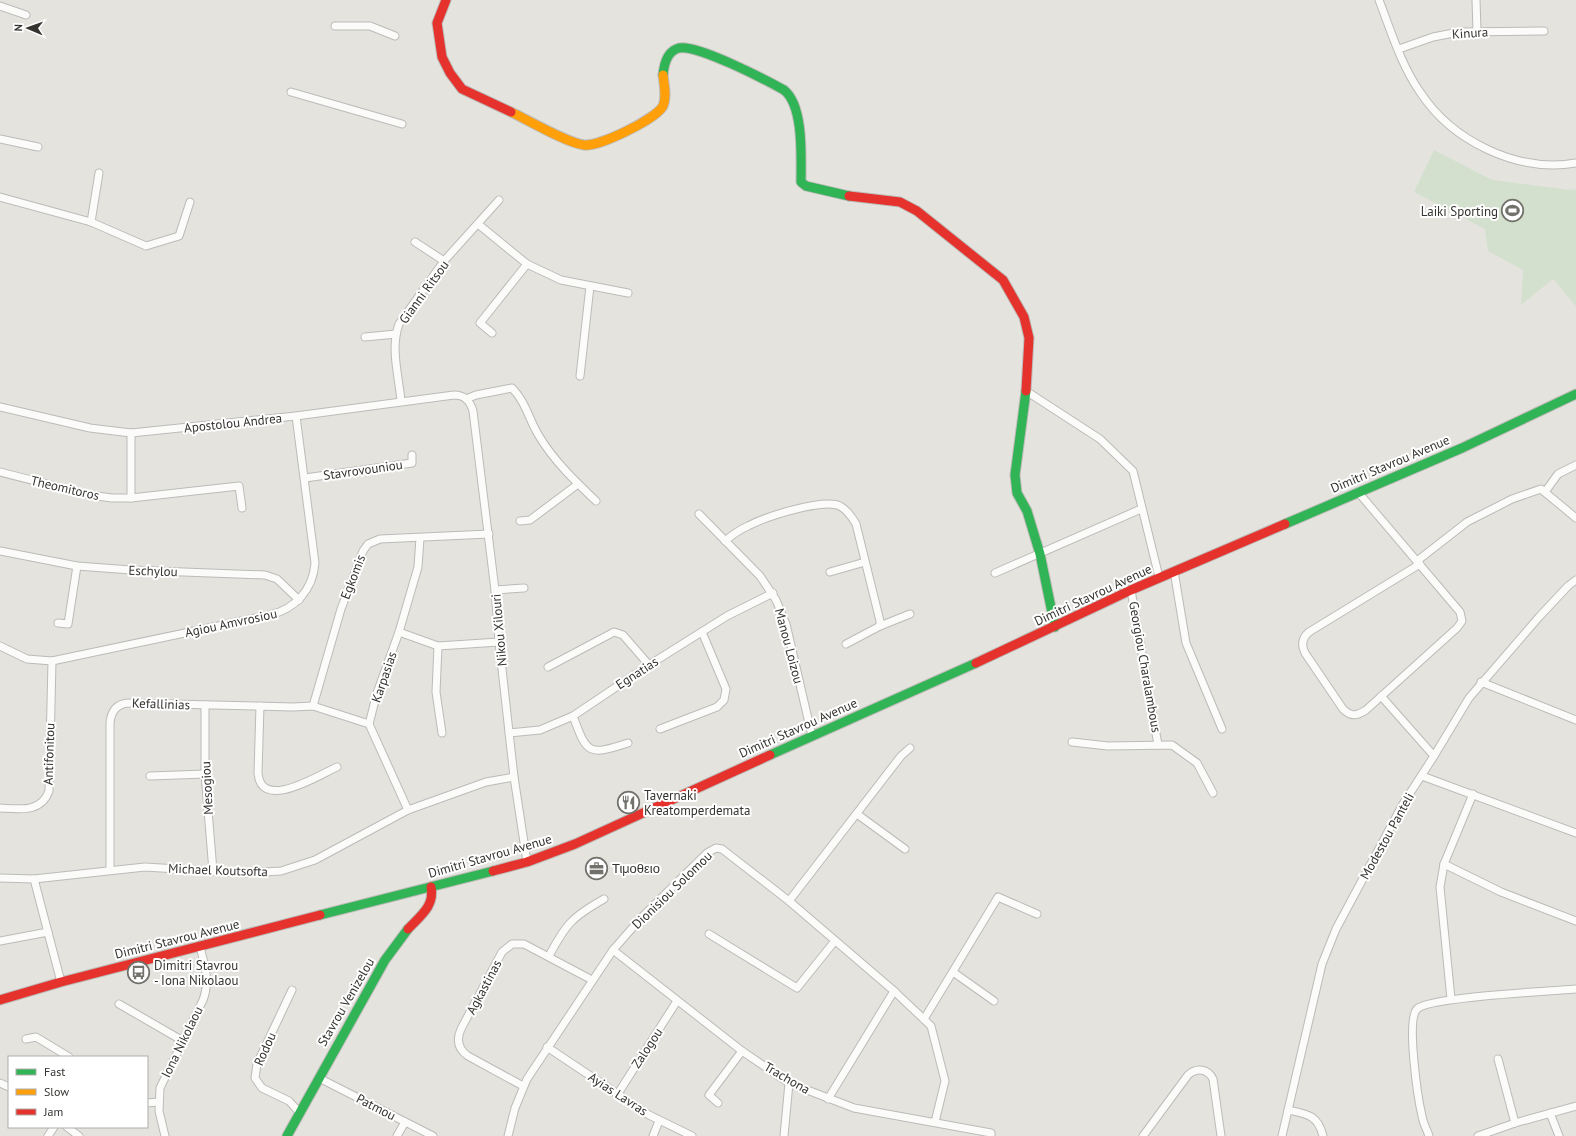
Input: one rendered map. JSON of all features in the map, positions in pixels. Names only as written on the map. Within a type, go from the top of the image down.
[{"type":"main road","points":[[446,0],[437,23],[438,39],[442,57],[462,89],[579,143],[587,145],[632,129],[661,110],[663,104],[664,67],[672,51],[677,49],[686,48],[704,54],[778,85],[790,95],[796,110],[799,125],[801,182],[806,186],[843,195],[900,202],[917,211],[1003,280],[1024,317],[1029,338],[1026,391],[1015,475],[1017,493],[1027,510],[1040,554],[1056,627]]},
{"type":"main road","name":"Dimitri Stavrou Avenue","points":[[0,1000],[61,982],[528,862],[575,844],[1056,627],[1159,577],[1462,448],[1576,394]]},
{"type":"main road","name":"Stavrou Venizelou","points":[[287,1136],[385,960],[404,934],[431,903],[433,896],[431,887]]},
{"type":"street","points":[[1379,0],[1410,76],[1425,99],[1447,123],[1468,138],[1495,153],[1514,159],[1554,165],[1576,163]]},
{"type":"street","points":[[1476,0],[1477,32]]},
{"type":"street","points":[[0,6],[26,15]]},
{"type":"street","points":[[335,26],[370,26],[395,36]]},
{"type":"street","name":"Kinura","points":[[1399,49],[1433,37],[1459,32],[1544,31]]},
{"type":"street","points":[[291,92],[402,124]]},
{"type":"street","points":[[0,139],[38,147]]},
{"type":"street","points":[[91,222],[99,173]]},
{"type":"street","points":[[0,197],[91,222],[146,246],[179,236],[190,202]]},
{"type":"street","name":"Gianni Ritsou","points":[[401,401],[396,334],[406,314],[444,262],[499,200]]},
{"type":"street","points":[[478,224],[527,264],[561,280],[628,293]]},
{"type":"street","points":[[415,242],[444,262]]},
{"type":"street","points":[[492,334],[480,323],[527,264]]},
{"type":"street","points":[[580,376],[590,286]]},
{"type":"street","points":[[365,337],[396,334]]},
{"type":"street","points":[[466,399],[476,395],[512,388],[521,397],[538,436],[563,470],[596,502]]},
{"type":"street","points":[[1026,391],[1100,440],[1132,471],[1159,577]]},
{"type":"street","name":"Apostolou Andrea","points":[[0,407],[99,430],[131,433],[296,416],[454,395],[461,396],[466,399]]},
{"type":"street","name":"Nikou Xilouri","points":[[466,399],[473,411],[496,590],[499,642],[514,777],[528,862]]},
{"type":"street","name":"Agiou Amvrosiou","points":[[0,646],[27,659],[52,661],[276,613],[289,608],[299,600],[309,585],[315,563],[296,416]]},
{"type":"street","points":[[131,433],[131,498]]},
{"type":"street","name":"Stavrovouniou","points":[[305,478],[412,463],[412,455]]},
{"type":"street","points":[[1545,492],[1558,474],[1576,465]]},
{"type":"street","name":"Theomitoros","points":[[0,472],[90,496],[112,498],[131,498],[239,486],[242,508]]},
{"type":"street","points":[[520,522],[530,520],[578,484]]},
{"type":"street","points":[[1358,492],[1418,562],[1460,612],[1462,621],[1457,628],[1361,714],[1354,716],[1346,712],[1305,653],[1302,647],[1303,641],[1309,632],[1418,562],[1467,522],[1512,499],[1541,489],[1576,518]]},
{"type":"street","points":[[725,541],[757,521],[817,504],[829,503],[840,506],[849,513],[856,524],[880,626]]},
{"type":"street","points":[[995,573],[1141,509]]},
{"type":"street","name":"Manou Loizou","points":[[698,514],[760,576],[773,593],[786,624],[812,736]]},
{"type":"street","name":"Egkomis","points":[[313,706],[341,609],[365,547],[380,539],[489,534]]},
{"type":"street","name":"Karpasias","points":[[369,724],[377,693],[399,632],[418,567],[420,538]]},
{"type":"street","name":"Eschylou","points":[[0,551],[77,566],[131,570],[265,575],[283,584],[299,600]]},
{"type":"street","points":[[830,572],[865,562]]},
{"type":"street","points":[[58,623],[68,624],[77,566]]},
{"type":"street","points":[[1174,571],[1186,642],[1222,729]]},
{"type":"street","name":"Modestou Panteli","points":[[1282,1136],[1325,956],[1336,929],[1403,804],[1422,776],[1460,711],[1481,682],[1563,591],[1576,580]]},
{"type":"street","points":[[496,590],[524,588]]},
{"type":"street","name":"Georgiou Charalambous","points":[[1132,590],[1158,745]]},
{"type":"street","name":"Egnatias","points":[[509,733],[540,730],[573,716],[648,665],[727,616],[773,593]]},
{"type":"street","points":[[846,644],[880,626],[910,614]]},
{"type":"street","points":[[399,632],[438,646],[499,642]]},
{"type":"street","points":[[548,667],[614,632],[624,635],[648,665]]},
{"type":"street","points":[[660,729],[717,707],[724,700],[725,686],[702,632]]},
{"type":"street","points":[[438,646],[436,692],[442,733]]},
{"type":"street","name":"Antifonitou","points":[[0,808],[22,810],[35,807],[44,800],[49,790],[52,661]]},
{"type":"street","points":[[1481,682],[1576,720]]},
{"type":"street","points":[[1381,696],[1434,756]]},
{"type":"street","name":"Kefallinias","points":[[110,870],[110,723],[113,710],[118,705],[128,702],[205,705],[313,706],[369,724]]},
{"type":"street","name":"Mesogiou","points":[[205,705],[206,774],[213,871]]},
{"type":"street","points":[[260,706],[258,773],[259,782],[264,788],[272,792],[283,791],[337,767]]},
{"type":"street","points":[[573,716],[582,741],[594,751],[604,751],[628,743]]},
{"type":"street","points":[[369,724],[408,810]]},
{"type":"street","points":[[1072,742],[1108,746],[1172,745],[1197,763],[1213,793]]},
{"type":"street","points":[[789,902],[902,756],[910,748]]},
{"type":"street","points":[[150,776],[206,774]]},
{"type":"street","points":[[1422,776],[1576,833]]},
{"type":"street","name":"Michael Koutsofta","points":[[0,878],[34,879],[110,870],[158,867],[262,873],[299,866],[324,856],[408,810],[486,782],[514,777]]},
{"type":"street","points":[[1451,999],[1440,887],[1444,864],[1473,794]]},
{"type":"street","points":[[857,814],[905,849]]},
{"type":"street","name":"Dionisiou Solomou","points":[[508,1136],[515,1108],[523,1086],[547,1047],[613,950],[641,918],[711,850],[722,849],[789,902],[834,942],[894,991],[931,1026],[945,1081],[935,1122]]},
{"type":"street","points":[[1444,864],[1501,892],[1576,921]]},
{"type":"street","points":[[34,879],[61,982]]},
{"type":"street","points":[[924,1019],[998,897],[1037,914]]},
{"type":"street","points":[[549,956],[564,928],[572,919],[580,912],[604,899]]},
{"type":"street","points":[[0,941],[48,932]]},
{"type":"street","points":[[709,934],[797,988],[834,942]]},
{"type":"street","name":"Agkastinas","points":[[523,1086],[464,1053],[459,1045],[459,1036],[506,947],[515,943],[524,944],[592,980]]},
{"type":"street","name":"Iona Nikolaou","points":[[165,1136],[161,1124],[158,1102],[162,1084],[203,1000],[206,987],[206,973],[200,947]]},
{"type":"street","name":"Trachona","points":[[613,950],[742,1051],[789,1083],[828,1100],[854,1108],[991,1132],[991,1136]]},
{"type":"street","points":[[953,972],[994,1001]]},
{"type":"street","points":[[1429,1136],[1422,1117],[1412,1046],[1413,1016],[1416,1009],[1422,1005],[1451,999],[1576,989]]},
{"type":"street","name":"Rodou","points":[[292,990],[257,1064],[255,1078],[262,1088],[289,1101],[299,1112]]},
{"type":"street","points":[[828,1100],[894,991]]},
{"type":"street","name":"Zalogou","points":[[617,1095],[677,1001]]},
{"type":"street","points":[[119,1004],[182,1041]]},
{"type":"street","points":[[26,1039],[36,1037],[67,1056]]},
{"type":"street","name":"Ayias Lavras","points":[[547,1047],[617,1095],[659,1121],[692,1136]]},
{"type":"street","points":[[718,1103],[709,1095],[742,1051]]},
{"type":"street","points":[[1498,1059],[1515,1123]]},
{"type":"street","points":[[1143,1136],[1188,1075],[1198,1070],[1209,1073],[1213,1080],[1220,1136]]},
{"type":"street","name":"Patmou","points":[[318,1078],[433,1136]]},
{"type":"street","points":[[784,1136],[789,1083]]},
{"type":"street","points":[[148,1103],[158,1102]]},
{"type":"street","points":[[1478,1136],[1515,1123],[1576,1106]]},
{"type":"street","points":[[1288,1110],[1313,1118],[1319,1123],[1323,1136]]},
{"type":"street","points":[[1550,1113],[1559,1136]]},
{"type":"street","points":[[653,1136],[659,1121]]},
{"type":"street","points":[[398,1136],[405,1122]]},
{"type":"street","points":[[68,1128],[79,1136]]},
{"type":"green space","name":"Laiki Sporting","points":[[1434,150],[1492,180],[1570,190],[1576,189],[1576,306],[1553,279],[1521,305],[1523,270],[1488,251],[1485,229],[1414,192]]},
{"type":"traffic: fast","points":[[663,75],[665,62],[669,55],[679,48],[688,48],[700,51],[732,64],[784,90],[795,108],[798,120],[801,146],[801,182],[806,186],[849,196]]},
{"type":"traffic: fast","points":[[1026,391],[1015,475],[1017,493],[1027,511],[1040,554],[1055,627]]},
{"type":"traffic: fast","points":[[1285,524],[1462,448],[1576,394]]},
{"type":"traffic: fast","points":[[770,755],[976,663]]},
{"type":"traffic: fast","points":[[320,915],[493,871]]},
{"type":"traffic: fast","points":[[287,1136],[385,960],[408,929]]},
{"type":"traffic: slow","points":[[511,112],[548,131],[577,143],[584,145],[602,142],[639,125],[650,118],[663,106],[665,99],[663,75]]},
{"type":"traffic: jam","points":[[446,0],[437,23],[442,57],[450,73],[462,89],[511,112]]},
{"type":"traffic: jam","points":[[849,196],[900,202],[917,211],[1003,280],[1024,317],[1029,338],[1026,391]]},
{"type":"traffic: jam","points":[[976,663],[1131,590],[1285,524]]},
{"type":"traffic: jam","points":[[493,871],[527,862],[575,844],[770,755]]},
{"type":"traffic: jam","points":[[408,929],[422,915],[429,905],[432,894],[431,887]]},
{"type":"traffic: jam","points":[[0,1000],[61,982],[320,915]]},
{"type":"place","name":"Laiki Sporting","points":[[1513,211]]},
{"type":"place","name":"Tavernaki Kreatomperdemata","points":[[629,802]]},
{"type":"place","name":"Τιμοθειο","points":[[597,868]]},
{"type":"place","name":"Dimitri Stavrou - Iona Nikolaou","points":[[138,972]]}]
